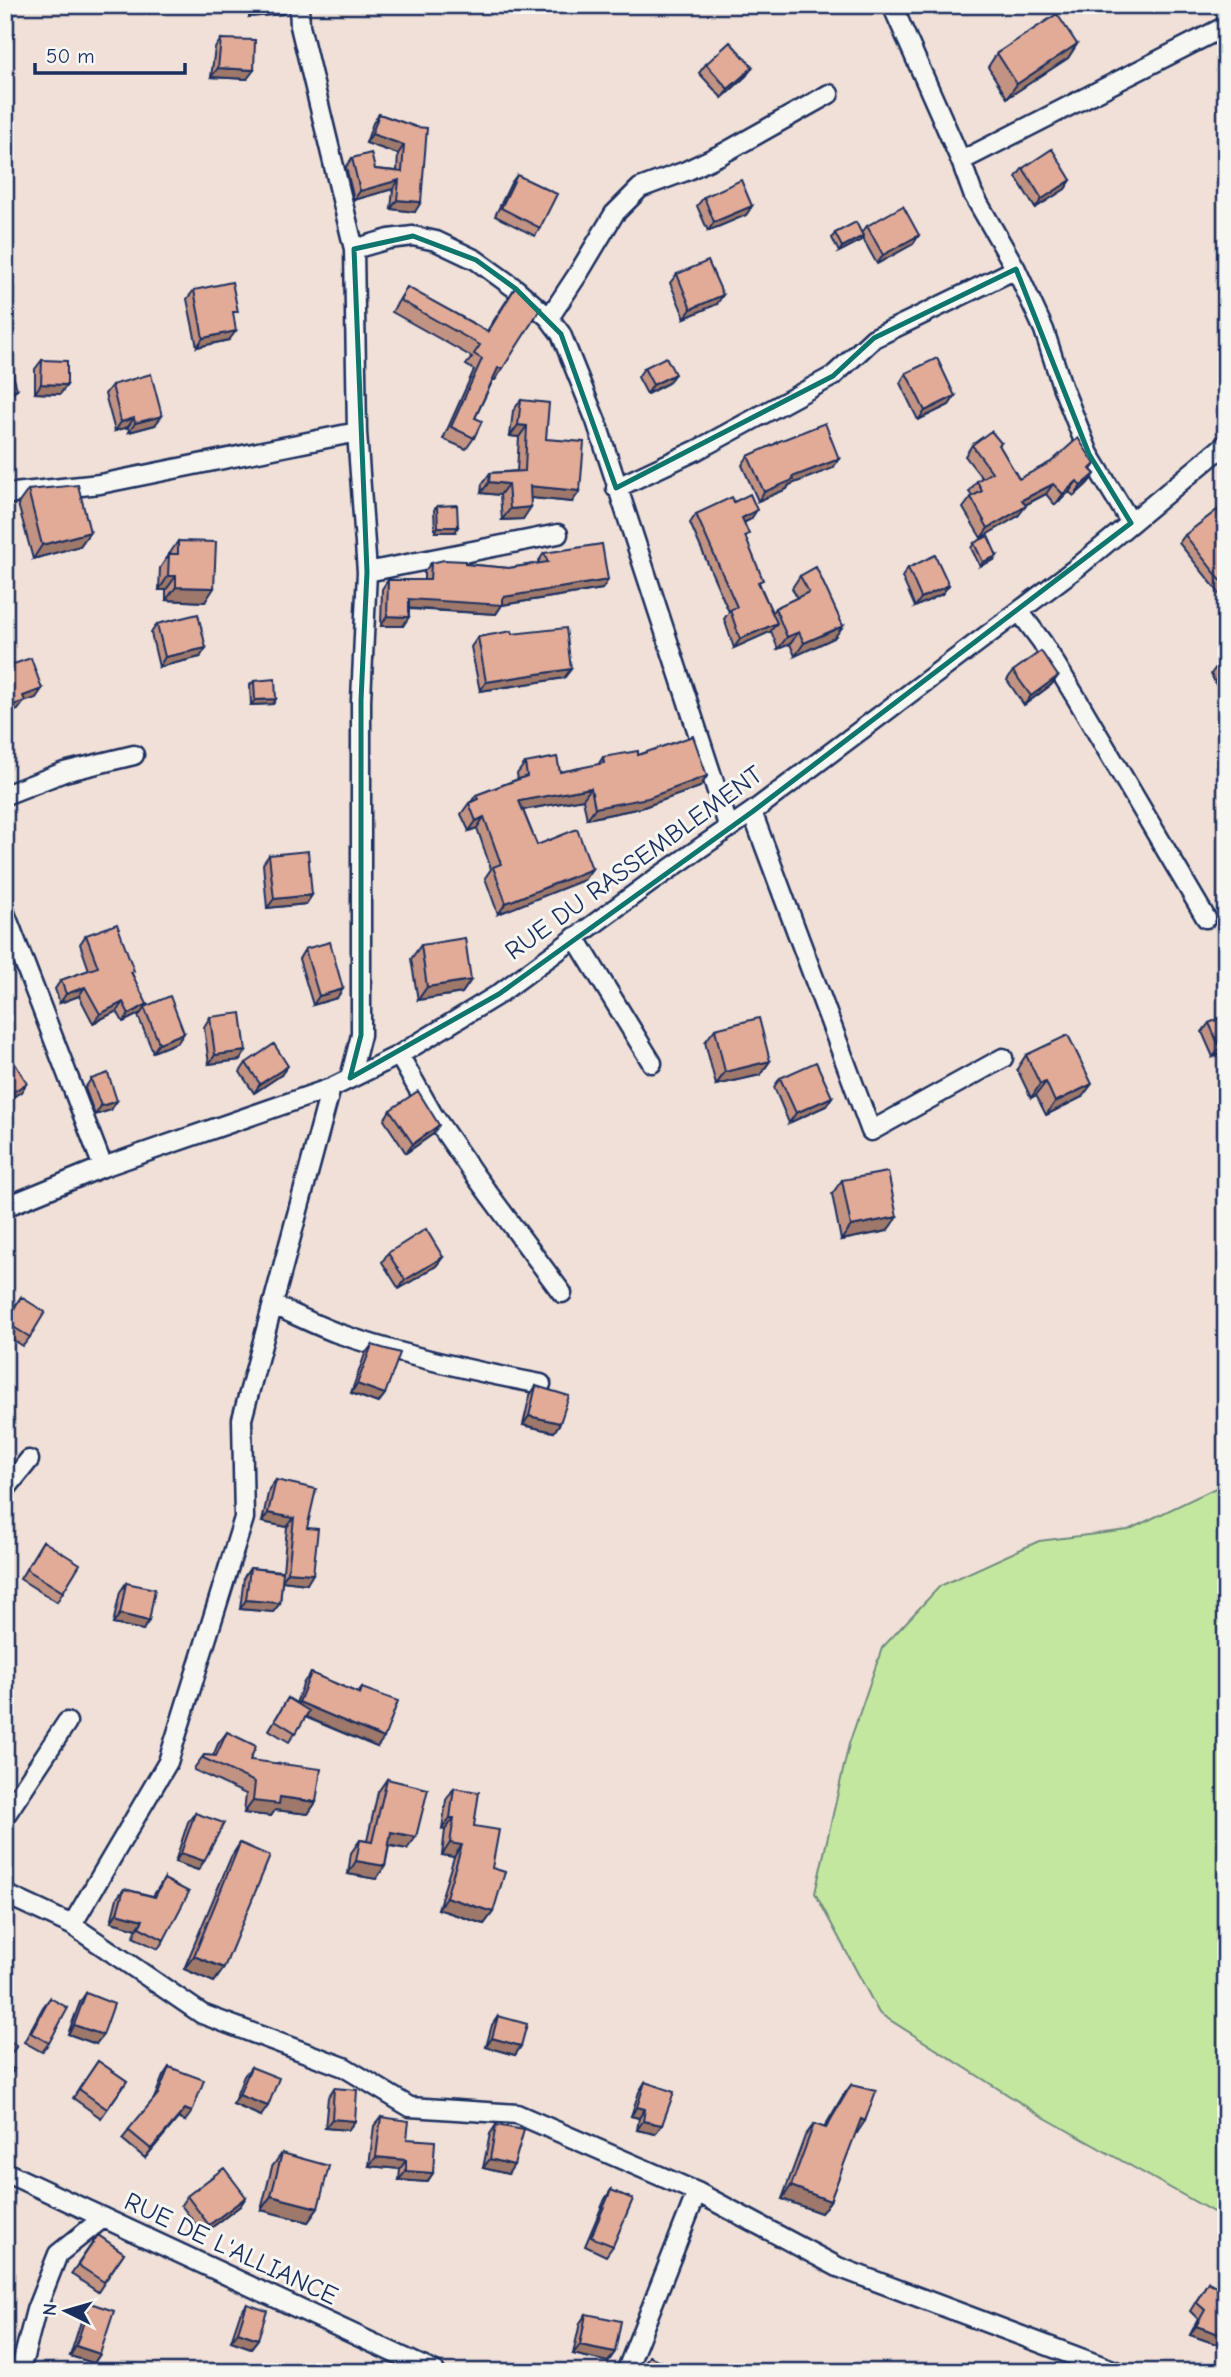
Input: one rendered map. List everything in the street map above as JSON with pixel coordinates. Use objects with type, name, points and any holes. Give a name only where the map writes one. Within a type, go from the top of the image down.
[{"type":"street","points":[[299,5],[300,26],[354,249],[357,432],[367,572],[360,700],[361,1035],[350,1078]]},
{"type":"street","points":[[892,5],[973,194],[1016,269],[1044,330],[1062,386],[1089,454],[1132,523]]},
{"type":"street","points":[[961,161],[1226,26]]},
{"type":"street","points":[[549,318],[614,214],[640,188],[686,172],[829,94]]},
{"type":"street","points":[[354,249],[389,239],[413,236],[436,241],[476,260],[516,289],[549,318],[561,334],[581,379],[729,828]]},
{"type":"street","points":[[616,488],[697,450],[833,376],[874,338],[1016,269]]},
{"type":"street","points":[[5,496],[100,484],[357,432]]},
{"type":"street","name":"RUE DU RASSEMBLEMENT","points":[[5,1207],[103,1167],[331,1088],[399,1055],[499,993],[752,812],[1079,566],[1226,444]]},
{"type":"street","points":[[367,572],[558,534]]},
{"type":"street","points":[[1019,611],[1042,642],[1206,918]]},
{"type":"street","points":[[5,795],[64,772],[134,755]]},
{"type":"street","points":[[752,812],[871,1131],[1003,1058]]},
{"type":"street","points":[[5,913],[103,1167]]},
{"type":"street","points":[[575,937],[652,1063]]},
{"type":"street","points":[[399,1055],[433,1115],[562,1293]]},
{"type":"street","points":[[72,1925],[168,1762],[244,1518],[242,1419],[331,1088]]},
{"type":"street","points":[[273,1306],[335,1332],[397,1351],[479,1372],[541,1384]]},
{"type":"street","points":[[5,1490],[29,1460]]},
{"type":"street","points":[[5,1816],[67,1723]]},
{"type":"street","points":[[5,1894],[72,1925],[202,2014],[344,2067],[410,2107],[517,2114],[696,2192],[838,2267],[1085,2366],[1118,2372]]},
{"type":"street","name":"RUE DE L'ALLIANCE","points":[[5,2172],[435,2372]]},
{"type":"street","points":[[626,2372],[696,2192]]},
{"type":"street","points":[[20,2372],[36,2310],[58,2253],[103,2218]]},
{"type":"highlighted area","points":[[413,236],[476,260],[516,289],[561,334],[616,488],[833,376],[874,338],[1016,269],[1089,454],[1131,523],[752,812],[499,994],[350,1078],[361,1035],[361,700],[367,572],[354,249]]},
{"type":"green space","points":[[1226,1483],[1226,2219],[1038,2114],[879,2013],[815,1893],[849,1744],[882,1648],[940,1586],[1039,1541],[1128,1530]]},
{"type":"building","points":[[255,5],[288,5],[255,7]]},
{"type":"building","points":[[1057,14],[1077,44],[1017,84],[997,53]]},
{"type":"building","points":[[221,39],[255,40],[254,70],[218,68]]},
{"type":"building","points":[[730,42],[753,67],[728,89],[706,64]]},
{"type":"building","points":[[379,114],[416,127],[427,128],[421,202],[397,200],[399,180],[360,191],[352,158],[371,153],[375,169],[402,172],[404,145],[372,134]]},
{"type":"building","points":[[1052,149],[1071,180],[1042,199],[1023,168]]},
{"type":"building","points":[[517,175],[557,194],[540,228],[501,208]]},
{"type":"building","points":[[741,180],[752,206],[714,222],[704,197]]},
{"type":"building","points":[[903,206],[919,235],[883,255],[867,226]]},
{"type":"building","points":[[856,222],[863,236],[842,247],[835,233]]},
{"type":"building","points":[[708,261],[723,295],[691,309],[677,274]]},
{"type":"building","points":[[232,282],[238,312],[233,312],[236,331],[203,338],[194,290]]},
{"type":"building","points":[[516,286],[541,308],[503,368],[498,368],[475,418],[482,421],[474,438],[451,427],[482,359],[474,354],[480,345],[400,300],[407,287],[488,332]]},
{"type":"building","points":[[666,357],[675,374],[653,385],[644,368]]},
{"type":"building","points":[[937,358],[955,396],[925,411],[906,373]]},
{"type":"building","points":[[9,360],[17,389],[5,392],[5,361]]},
{"type":"building","points":[[42,360],[67,361],[67,385],[41,384]]},
{"type":"building","points":[[151,374],[162,416],[135,423],[134,418],[121,422],[112,385]]},
{"type":"building","points":[[521,400],[549,403],[546,439],[584,442],[580,491],[530,486],[531,507],[510,509],[508,484],[489,482],[490,473],[525,471],[527,426],[518,425]]},
{"type":"building","points":[[825,423],[839,459],[792,477],[793,480],[764,492],[748,456]]},
{"type":"building","points":[[991,431],[1001,443],[999,445],[1019,479],[1051,462],[1078,438],[1095,464],[1090,469],[1095,474],[1081,486],[1077,481],[1063,494],[1053,484],[1022,500],[1026,506],[988,528],[971,497],[982,491],[977,481],[992,472],[972,445]]},
{"type":"building","points":[[78,485],[90,532],[42,545],[28,490]]},
{"type":"building","points":[[750,494],[757,510],[742,518],[749,534],[745,536],[763,580],[758,582],[777,623],[740,639],[730,610],[737,607],[696,514],[732,497],[734,502]]},
{"type":"building","points":[[457,505],[458,527],[438,527],[437,506]]},
{"type":"building","points":[[1217,510],[1226,521],[1226,587],[1185,535]]},
{"type":"building","points":[[988,536],[997,556],[983,562],[974,543]]},
{"type":"building","points":[[178,541],[216,542],[214,588],[176,587],[176,576],[168,576],[169,554],[178,554]]},
{"type":"building","points":[[602,544],[608,580],[503,597],[503,605],[409,599],[409,617],[387,616],[388,580],[430,580],[431,563],[444,560],[465,561],[465,564],[509,568],[548,562],[544,553]]},
{"type":"building","points":[[935,555],[949,585],[921,598],[908,568]]},
{"type":"building","points":[[816,567],[843,626],[804,643],[799,632],[787,637],[775,608],[809,592],[800,576]]},
{"type":"building","points":[[198,614],[206,648],[165,657],[157,624]]},
{"type":"building","points":[[566,628],[571,669],[486,682],[478,637],[512,631],[512,634]]},
{"type":"building","points":[[1041,651],[1058,676],[1031,696],[1013,671]]},
{"type":"building","points":[[31,658],[42,689],[23,696],[25,701],[5,708],[5,667]]},
{"type":"building","points":[[1226,659],[1226,677],[1219,663]]},
{"type":"building","points":[[275,679],[276,699],[255,700],[254,681]]},
{"type":"building","points":[[693,736],[707,776],[648,798],[595,808],[591,788],[519,801],[537,845],[577,829],[592,869],[506,903],[493,867],[501,864],[484,817],[476,821],[469,803],[478,799],[476,795],[527,776],[525,763],[557,757],[560,772],[604,763],[603,757],[638,751],[638,755]]},
{"type":"building","points":[[308,851],[312,895],[274,899],[269,855]]},
{"type":"building","points":[[117,924],[134,971],[131,972],[147,1004],[129,1014],[123,1002],[100,1014],[85,987],[66,994],[61,980],[98,967],[86,935]]},
{"type":"building","points":[[465,938],[471,980],[427,987],[421,945]]},
{"type":"building","points":[[330,942],[343,989],[319,996],[305,949]]},
{"type":"building","points":[[170,996],[184,1033],[159,1043],[144,1007]]},
{"type":"building","points":[[241,1013],[246,1051],[215,1055],[210,1017]]},
{"type":"building","points":[[1226,1015],[1226,1045],[1220,1048],[1209,1023]]},
{"type":"building","points":[[759,1018],[770,1061],[725,1072],[715,1029]]},
{"type":"building","points":[[1068,1035],[1092,1084],[1055,1102],[1046,1082],[1040,1084],[1026,1055]]},
{"type":"building","points":[[274,1044],[288,1066],[260,1084],[246,1063]]},
{"type":"building","points":[[9,1054],[27,1083],[5,1097],[5,1056]]},
{"type":"building","points":[[816,1062],[832,1097],[796,1113],[780,1078]]},
{"type":"building","points":[[108,1073],[117,1101],[101,1106],[91,1079]]},
{"type":"building","points":[[418,1091],[439,1125],[413,1144],[390,1110]]},
{"type":"building","points":[[888,1172],[897,1217],[851,1226],[842,1180]]},
{"type":"building","points":[[426,1229],[443,1257],[405,1280],[388,1253]]},
{"type":"building","points":[[21,1297],[45,1312],[30,1337],[5,1322],[5,1315],[11,1305],[15,1307]]},
{"type":"building","points":[[372,1345],[400,1353],[385,1394],[357,1384]]},
{"type":"building","points":[[536,1386],[569,1396],[560,1423],[529,1416]]},
{"type":"building","points":[[276,1480],[316,1489],[307,1528],[318,1529],[313,1574],[288,1572],[294,1518],[268,1513]]},
{"type":"building","points":[[43,1541],[80,1564],[63,1592],[26,1569]]},
{"type":"building","points":[[250,1568],[283,1572],[280,1603],[246,1600]]},
{"type":"building","points":[[126,1583],[155,1589],[149,1621],[120,1614]]},
{"type":"building","points":[[311,1673],[360,1694],[362,1688],[398,1701],[384,1738],[299,1702]]},
{"type":"building","points":[[288,1698],[309,1711],[296,1733],[275,1720]]},
{"type":"building","points":[[227,1732],[256,1746],[250,1760],[321,1769],[316,1802],[280,1797],[279,1804],[253,1801],[255,1782],[203,1758],[204,1755],[216,1756]]},
{"type":"building","points":[[387,1779],[428,1789],[416,1837],[391,1832],[385,1866],[356,1861],[360,1840],[372,1842]]},
{"type":"building","points":[[454,1788],[479,1792],[474,1826],[499,1830],[492,1868],[505,1872],[493,1912],[446,1897],[462,1845],[450,1843],[454,1818],[450,1818]]},
{"type":"building","points":[[195,1813],[224,1823],[204,1861],[181,1853]]},
{"type":"building","points":[[240,1843],[270,1856],[224,1968],[194,1956]]},
{"type":"building","points":[[164,1879],[189,1892],[164,1940],[139,1927],[143,1920],[117,1913],[124,1889],[155,1897]]},
{"type":"building","points":[[86,1993],[114,2004],[103,2035],[74,2025]]},
{"type":"building","points":[[50,1998],[68,2008],[49,2043],[31,2033]]},
{"type":"building","points":[[498,2016],[527,2024],[521,2046],[492,2038]]},
{"type":"building","points":[[5,2038],[17,2046],[5,2061]]},
{"type":"building","points":[[98,2061],[127,2081],[107,2109],[79,2089]]},
{"type":"building","points":[[5,2064],[14,2069],[5,2084]]},
{"type":"building","points":[[169,2067],[204,2080],[192,2112],[185,2109],[151,2149],[128,2130],[158,2094]]},
{"type":"building","points":[[251,2067],[279,2078],[268,2106],[239,2095]]},
{"type":"building","points":[[645,2082],[674,2092],[662,2125],[643,2121],[645,2109],[637,2107]]},
{"type":"building","points":[[851,2085],[876,2091],[865,2121],[861,2119],[830,2201],[791,2186],[814,2124],[826,2128]]},
{"type":"building","points":[[334,2088],[357,2090],[355,2121],[332,2119]]},
{"type":"building","points":[[381,2117],[409,2121],[407,2139],[435,2141],[433,2173],[406,2171],[406,2160],[376,2157]]},
{"type":"building","points":[[496,2125],[524,2130],[514,2165],[490,2159]]},
{"type":"building","points":[[282,2153],[329,2166],[318,2208],[271,2196]]},
{"type":"building","points":[[224,2168],[246,2197],[209,2225],[187,2196]]},
{"type":"building","points":[[611,2190],[633,2199],[613,2246],[591,2237]]},
{"type":"building","points":[[98,2235],[124,2253],[104,2282],[78,2265]]},
{"type":"building","points":[[1208,2282],[1226,2291],[1226,2327],[1222,2335],[1196,2326],[1205,2310],[1196,2302]]},
{"type":"building","points":[[90,2303],[114,2311],[100,2354],[76,2346]]},
{"type":"building","points":[[247,2304],[267,2311],[258,2339],[238,2332]]},
{"type":"building","points":[[586,2314],[621,2321],[615,2352],[580,2345]]},
{"type":"building","points":[[649,2356],[683,2372],[634,2372],[635,2369],[643,2367]]}]
